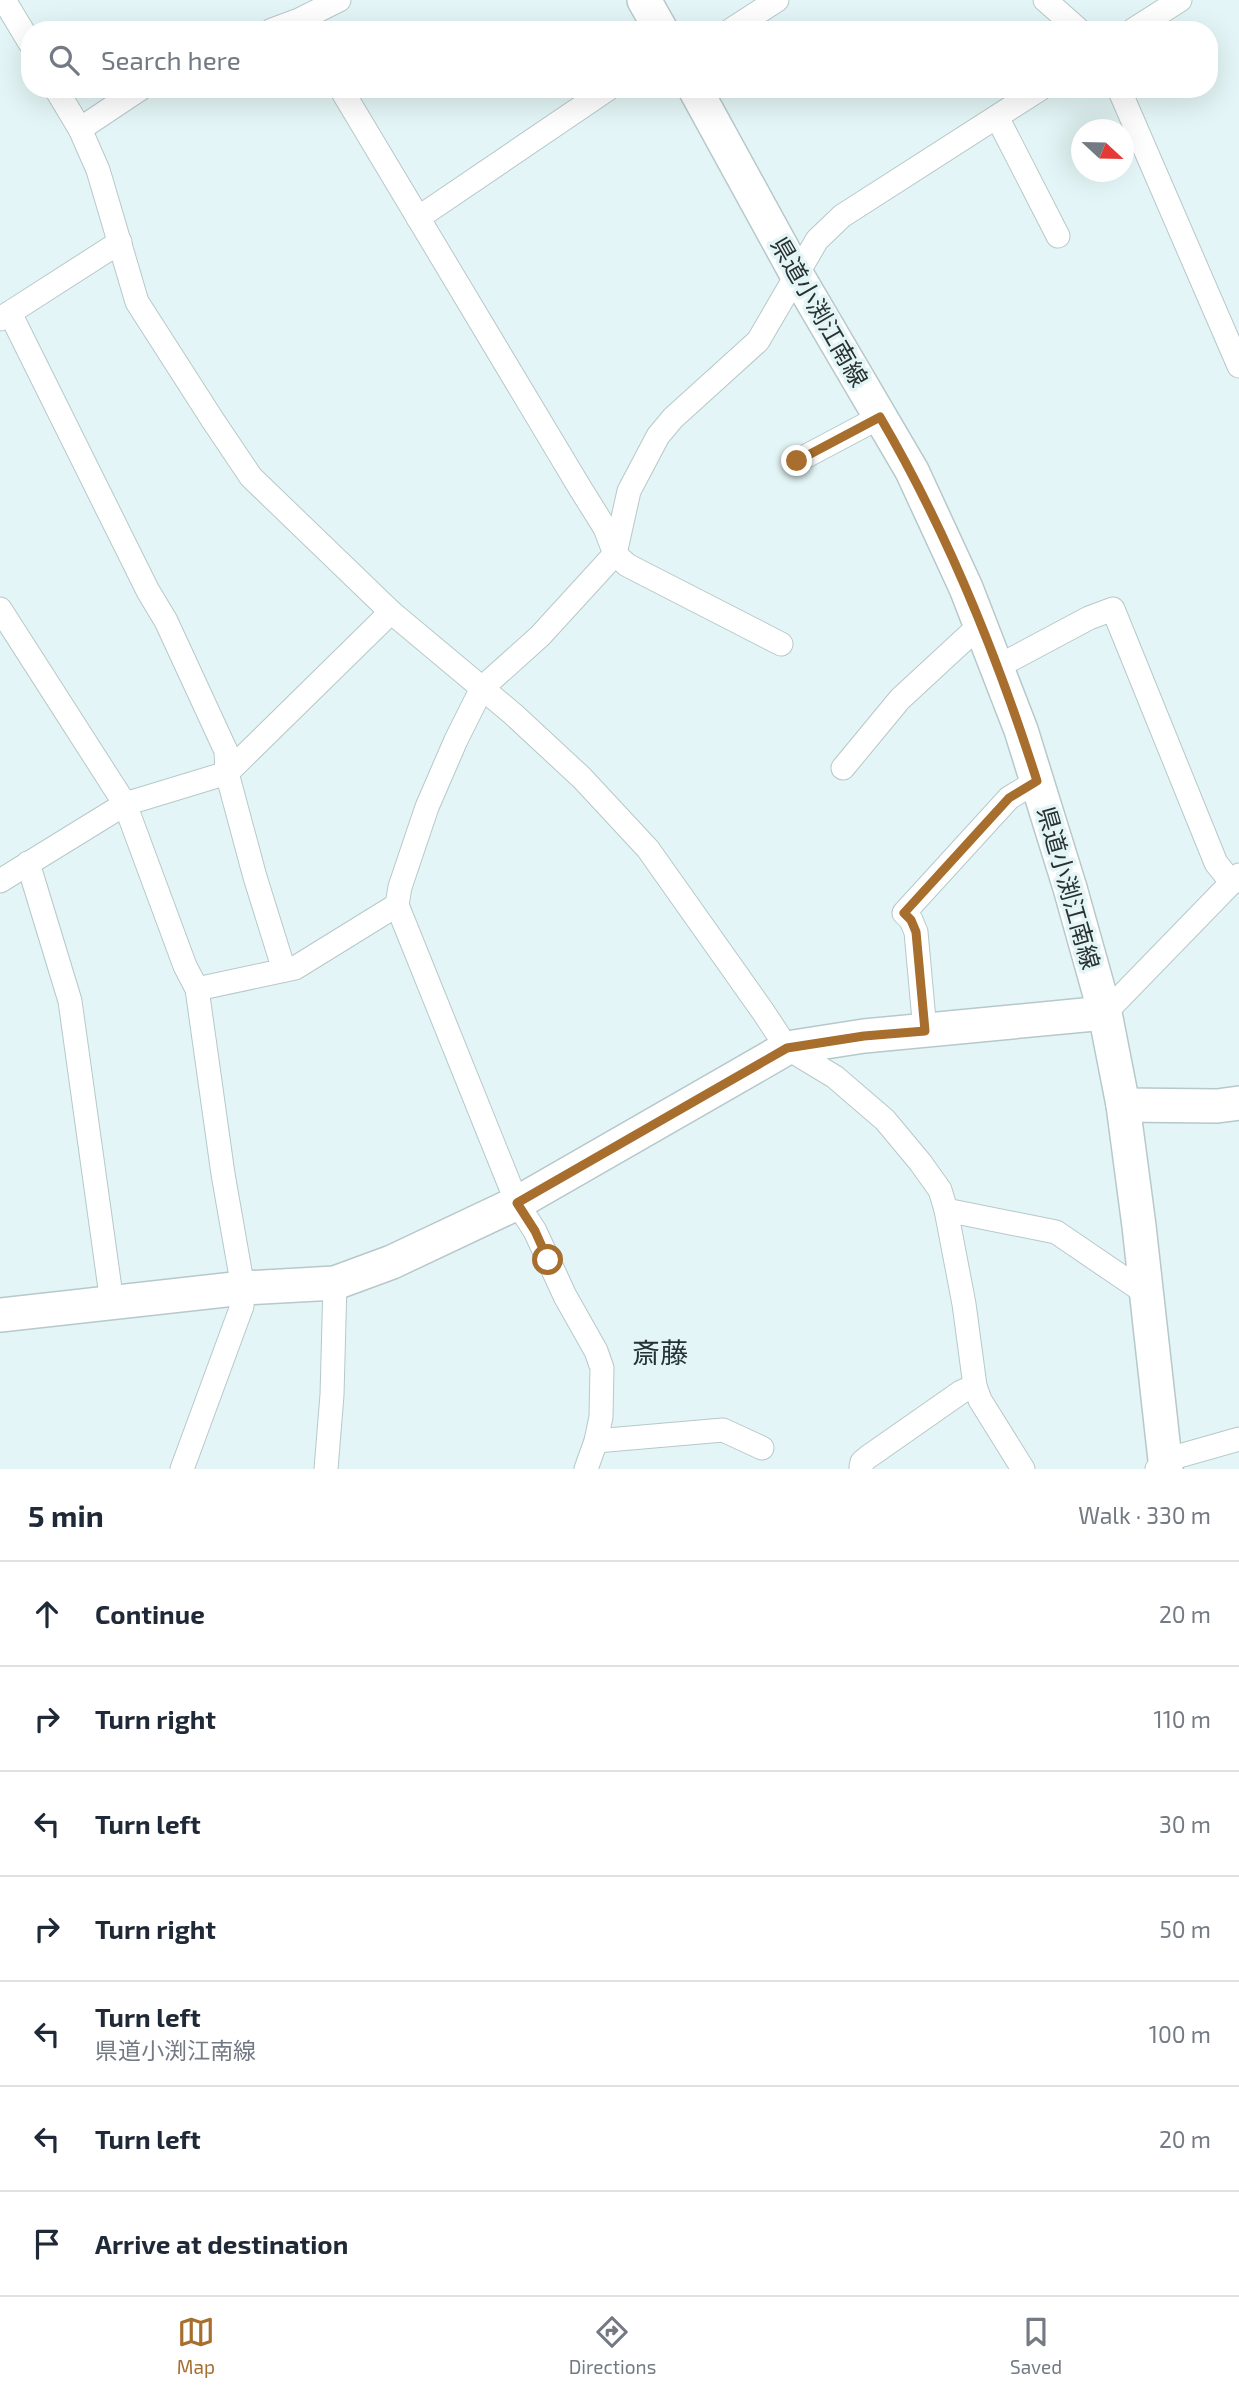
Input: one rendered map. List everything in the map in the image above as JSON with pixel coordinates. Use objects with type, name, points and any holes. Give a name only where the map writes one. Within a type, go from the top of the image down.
[{"type":"main road","points":[[644,0],[656,21]]},
{"type":"main road","name":"県道小渕江南線","points":[[700,98],[797,275],[912,471],[966,588],[1021,730],[1105,1013],[1123,1105],[1147,1294],[1163,1466]]},
{"type":"main road","points":[[0,1315],[243,1288],[335,1283],[392,1262],[517,1203],[787,1048],[864,1036],[1105,1013]]},
{"type":"main road","points":[[1123,1105],[1217,1106],[1239,1103]]},
{"type":"street","points":[[4,0],[8,25]]},
{"type":"street","points":[[298,17],[339,0]]},
{"type":"street","points":[[746,21],[777,0]]},
{"type":"street","points":[[1045,0],[1069,21]]},
{"type":"street","points":[[1147,21],[1180,0]]},
{"type":"street","points":[[61,98],[80,129],[98,170],[137,302],[251,477],[391,612],[482,688],[582,778],[648,849],[787,1048],[835,1077],[885,1120],[920,1162],[940,1191],[946,1210],[964,1304],[975,1386],[980,1400],[1023,1469]]},
{"type":"street","points":[[80,129],[126,98]]},
{"type":"street","points":[[346,98],[605,528],[615,554],[627,565],[781,644]]},
{"type":"street","points":[[418,218],[595,98]]},
{"type":"street","points":[[586,1469],[596,1441],[600,1417],[602,1368],[535,1231],[517,1203],[397,905],[400,887],[427,807],[482,688],[540,636],[615,554],[629,491],[658,436],[673,418],[758,341],[817,240],[842,216],[1026,98]]},
{"type":"street","points":[[1123,98],[1239,366]]},
{"type":"street","points":[[998,117],[1058,236]]},
{"type":"street","points":[[120,242],[5,316],[166,621],[226,751],[228,774],[255,877],[284,970]]},
{"type":"street","points":[[797,461],[880,417]]},
{"type":"street","points":[[0,609],[125,804],[185,966],[197,989],[223,1174],[243,1288],[242,1306],[182,1469]]},
{"type":"street","points":[[996,667],[1089,618],[1113,610],[1216,863],[1235,879],[1105,1013]]},
{"type":"street","points":[[0,881],[125,804],[228,774],[391,612]]},
{"type":"street","points":[[844,768],[900,699],[980,625]]},
{"type":"street","points":[[925,1031],[916,932],[911,920],[904,913],[1009,798],[1037,781]]},
{"type":"street","points":[[28,863],[70,1001],[112,1303]]},
{"type":"street","points":[[197,989],[295,968],[397,905]]},
{"type":"street","points":[[946,1210],[1056,1232],[1147,1294]]},
{"type":"street","points":[[326,1469],[332,1395],[335,1283]]},
{"type":"street","points":[[861,1468],[862,1462],[868,1457],[961,1392],[975,1386]]},
{"type":"street","points":[[596,1441],[723,1430],[762,1448]]},
{"type":"street","points":[[1163,1466],[1239,1439]]},
{"type":"district","name":"斎藤","points":[[660,1353]]},
{"type":"route","points":[[548,1260],[535,1231],[517,1203],[787,1048],[864,1036],[925,1031],[916,932],[911,920],[904,913],[1009,798],[1037,781],[1021,730],[966,588],[912,471],[880,417],[797,461]]}]
